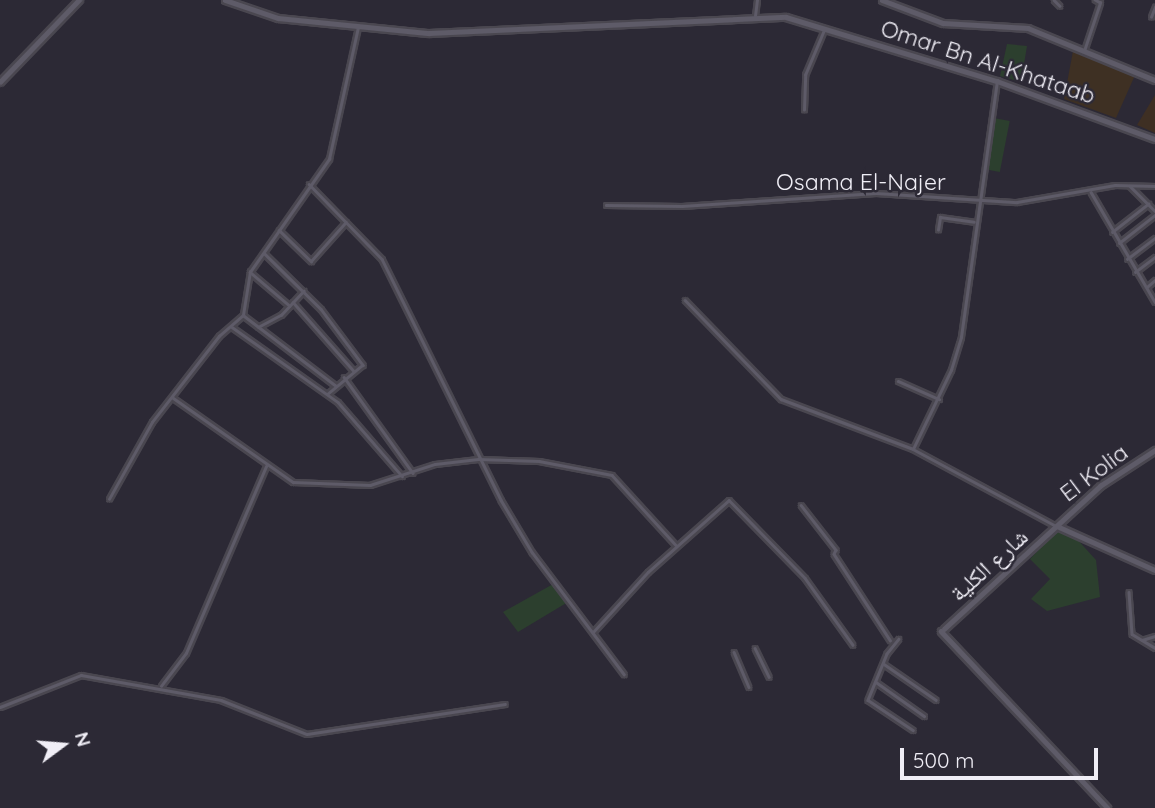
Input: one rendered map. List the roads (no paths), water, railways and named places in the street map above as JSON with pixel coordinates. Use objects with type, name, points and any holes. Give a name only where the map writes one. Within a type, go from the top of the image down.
[{"type":"main road","points":[[0,82],[79,0]]},
{"type":"main road","name":"Omar Bn Al-Khataab","points":[[225,0],[278,18],[358,27],[459,33],[755,16],[786,17],[997,80],[1155,139]]},
{"type":"main road","points":[[882,0],[943,23],[1028,28],[1155,79]]},
{"type":"main road","name":"El Kolia","points":[[1056,526],[1100,486],[1155,450]]},
{"type":"main road","points":[[1056,526],[1155,570]]},
{"type":"main road","name":"شارع الكلية","points":[[1056,526],[943,630],[1108,808]]},
{"type":"street","points":[[755,16],[757,0]]},
{"type":"street","points":[[1054,0],[1060,6]]},
{"type":"street","points":[[1084,51],[1100,4],[1095,0]]},
{"type":"street","points":[[1151,17],[1155,7]]},
{"type":"street","points":[[109,499],[152,422],[219,336],[243,315],[250,272],[262,251],[329,159],[358,27]]},
{"type":"street","points":[[804,110],[805,75],[825,27]]},
{"type":"street","points":[[913,449],[939,399],[961,337],[974,222],[997,80]]},
{"type":"street","points":[[309,184],[382,260],[424,337],[478,459],[532,552],[624,674]]},
{"type":"street","name":"Osama El-Najer","points":[[606,205],[682,206],[876,193],[1017,202],[1091,192],[1115,185],[1130,186]]},
{"type":"street","points":[[1130,186],[1155,186]]},
{"type":"street","points":[[1118,243],[1155,213],[1130,186]]},
{"type":"street","points":[[1091,192],[1111,232],[1155,302]]},
{"type":"street","points":[[1111,232],[1148,204]]},
{"type":"street","points":[[938,230],[940,217],[974,222]]},
{"type":"street","points":[[279,230],[311,261],[346,222]]},
{"type":"street","points":[[1127,259],[1155,238]]},
{"type":"street","points":[[262,251],[303,291],[363,365],[344,377],[328,394]]},
{"type":"street","points":[[1135,272],[1155,257]]},
{"type":"street","points":[[250,272],[291,304],[354,370]]},
{"type":"street","points":[[1146,288],[1155,280]]},
{"type":"street","points":[[258,327],[291,304],[303,291]]},
{"type":"street","points":[[1151,296],[1155,293]]},
{"type":"street","points":[[685,300],[781,399],[913,449],[1056,526]]},
{"type":"street","points":[[243,315],[335,385]]},
{"type":"street","points":[[232,327],[328,394],[402,476]]},
{"type":"street","points":[[344,377],[413,473]]},
{"type":"street","points":[[898,381],[939,399]]},
{"type":"street","points":[[172,397],[266,466],[293,482],[370,485],[435,464],[478,459],[539,461],[612,475],[676,545]]},
{"type":"street","points":[[160,687],[186,653],[266,466]]},
{"type":"street","points":[[593,632],[676,545],[729,500],[805,578],[853,645]]},
{"type":"street","points":[[801,505],[836,550],[834,554],[890,640]]},
{"type":"street","points":[[1129,592],[1132,634],[1155,648]]},
{"type":"street","points":[[1142,640],[1155,636]]},
{"type":"street","points":[[899,639],[883,663],[867,701],[913,730]]},
{"type":"street","points":[[755,648],[769,677]]},
{"type":"street","points":[[734,652],[749,687]]},
{"type":"street","points":[[883,663],[936,700]]},
{"type":"street","points":[[0,707],[81,675],[221,700],[307,734],[505,705]]},
{"type":"street","points":[[876,682],[924,716]]}]
